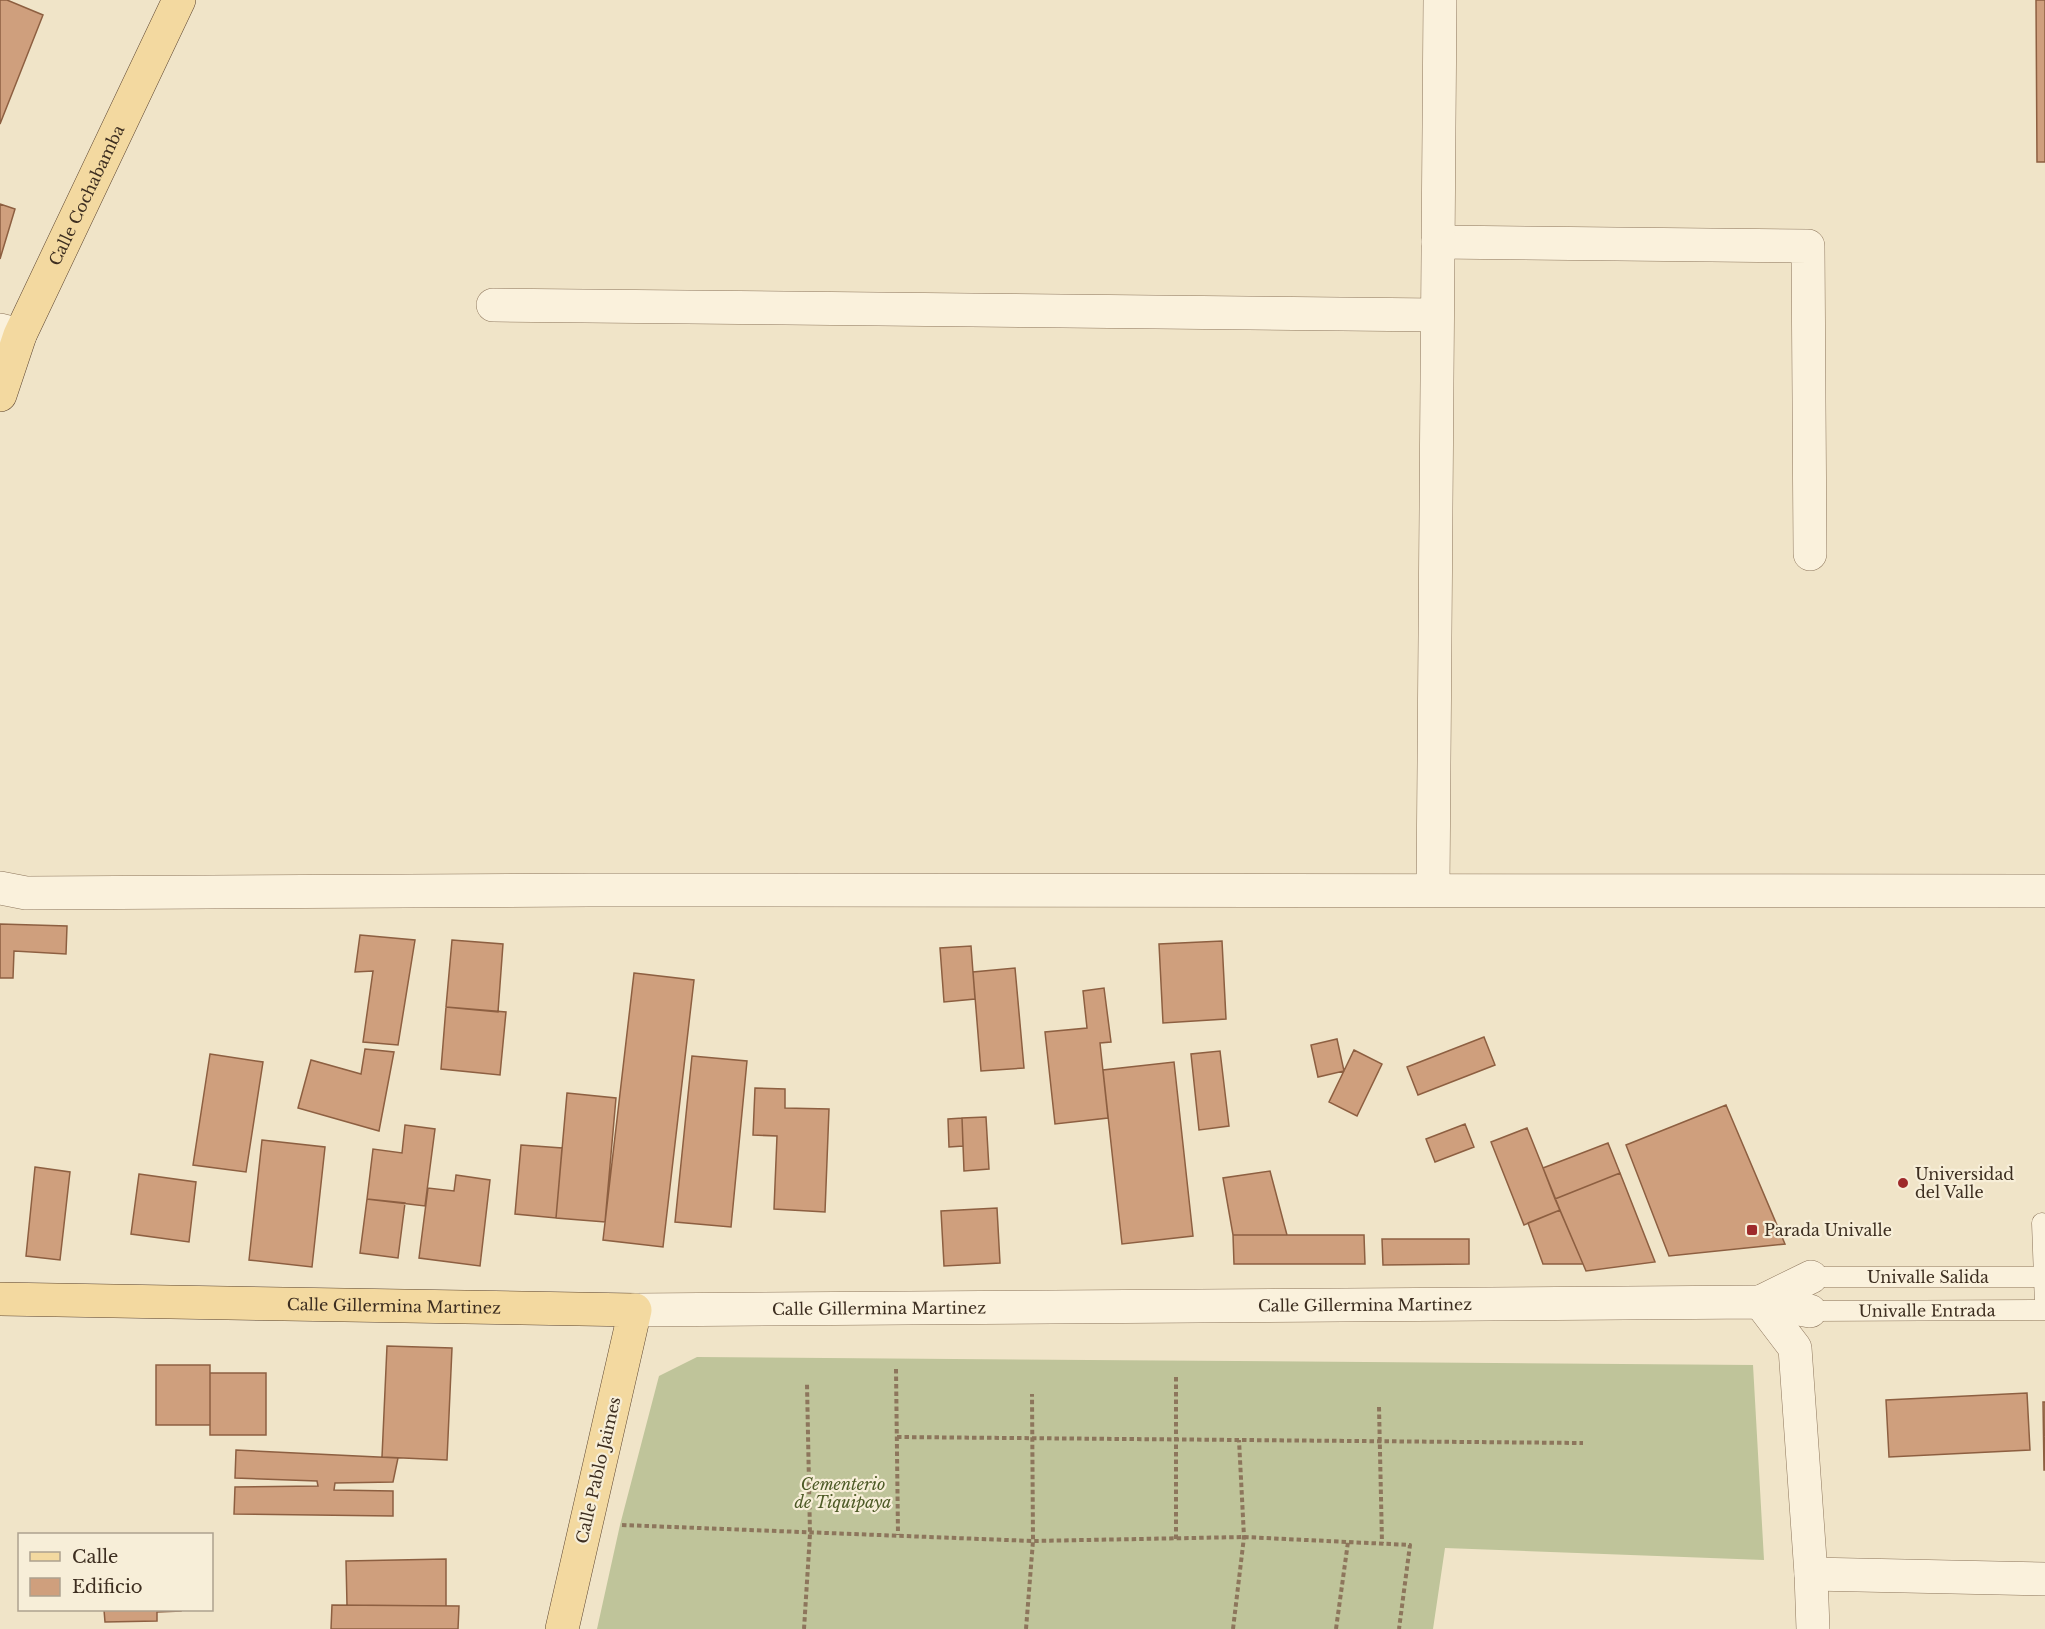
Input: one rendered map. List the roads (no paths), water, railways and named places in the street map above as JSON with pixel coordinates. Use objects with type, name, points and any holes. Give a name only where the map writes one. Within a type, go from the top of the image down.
[{"type":"main road","name":"Calle Cochabamba","points":[[0,395],[10,333],[179,0]]},
{"type":"main road","name":"Calle Gillermina Martinez","points":[[0,1299],[635,1310]]},
{"type":"main road","name":"Calle Pablo Jaimes","points":[[562,1629],[635,1310]]},
{"type":"street","points":[[1433,890],[1440,0]]},
{"type":"street","points":[[1438,242],[1808,246],[1810,554]]},
{"type":"street","points":[[493,305],[1437,315]]},
{"type":"street","points":[[0,888],[26,893],[577,890],[2045,891]]},
{"type":"street","name":"Calle Gillermina Martinez","points":[[1760,1302],[1811,1277]]},
{"type":"street","points":[[1760,1302],[1794,1348],[1813,1629]]},
{"type":"street","name":"Calle Gillermina Martinez","points":[[635,1310],[1760,1302],[1810,1311]]},
{"type":"street","points":[[1811,1574],[2045,1579]]},
{"type":"lane","points":[[2042,1223],[2045,1305]]},
{"type":"lane","name":"Univalle Salida","points":[[1811,1277],[2044,1277]]},
{"type":"lane","name":"Univalle Entrada","points":[[1810,1311],[2045,1310]]},
{"type":"place","name":"Universidad del Valle","points":[[1903,1183]]},
{"type":"place","name":"Parada Univalle","points":[[1752,1230]]},
{"type":"park label","name":"Cementerio de Tiquipaya","points":[[843,1493]]}]
